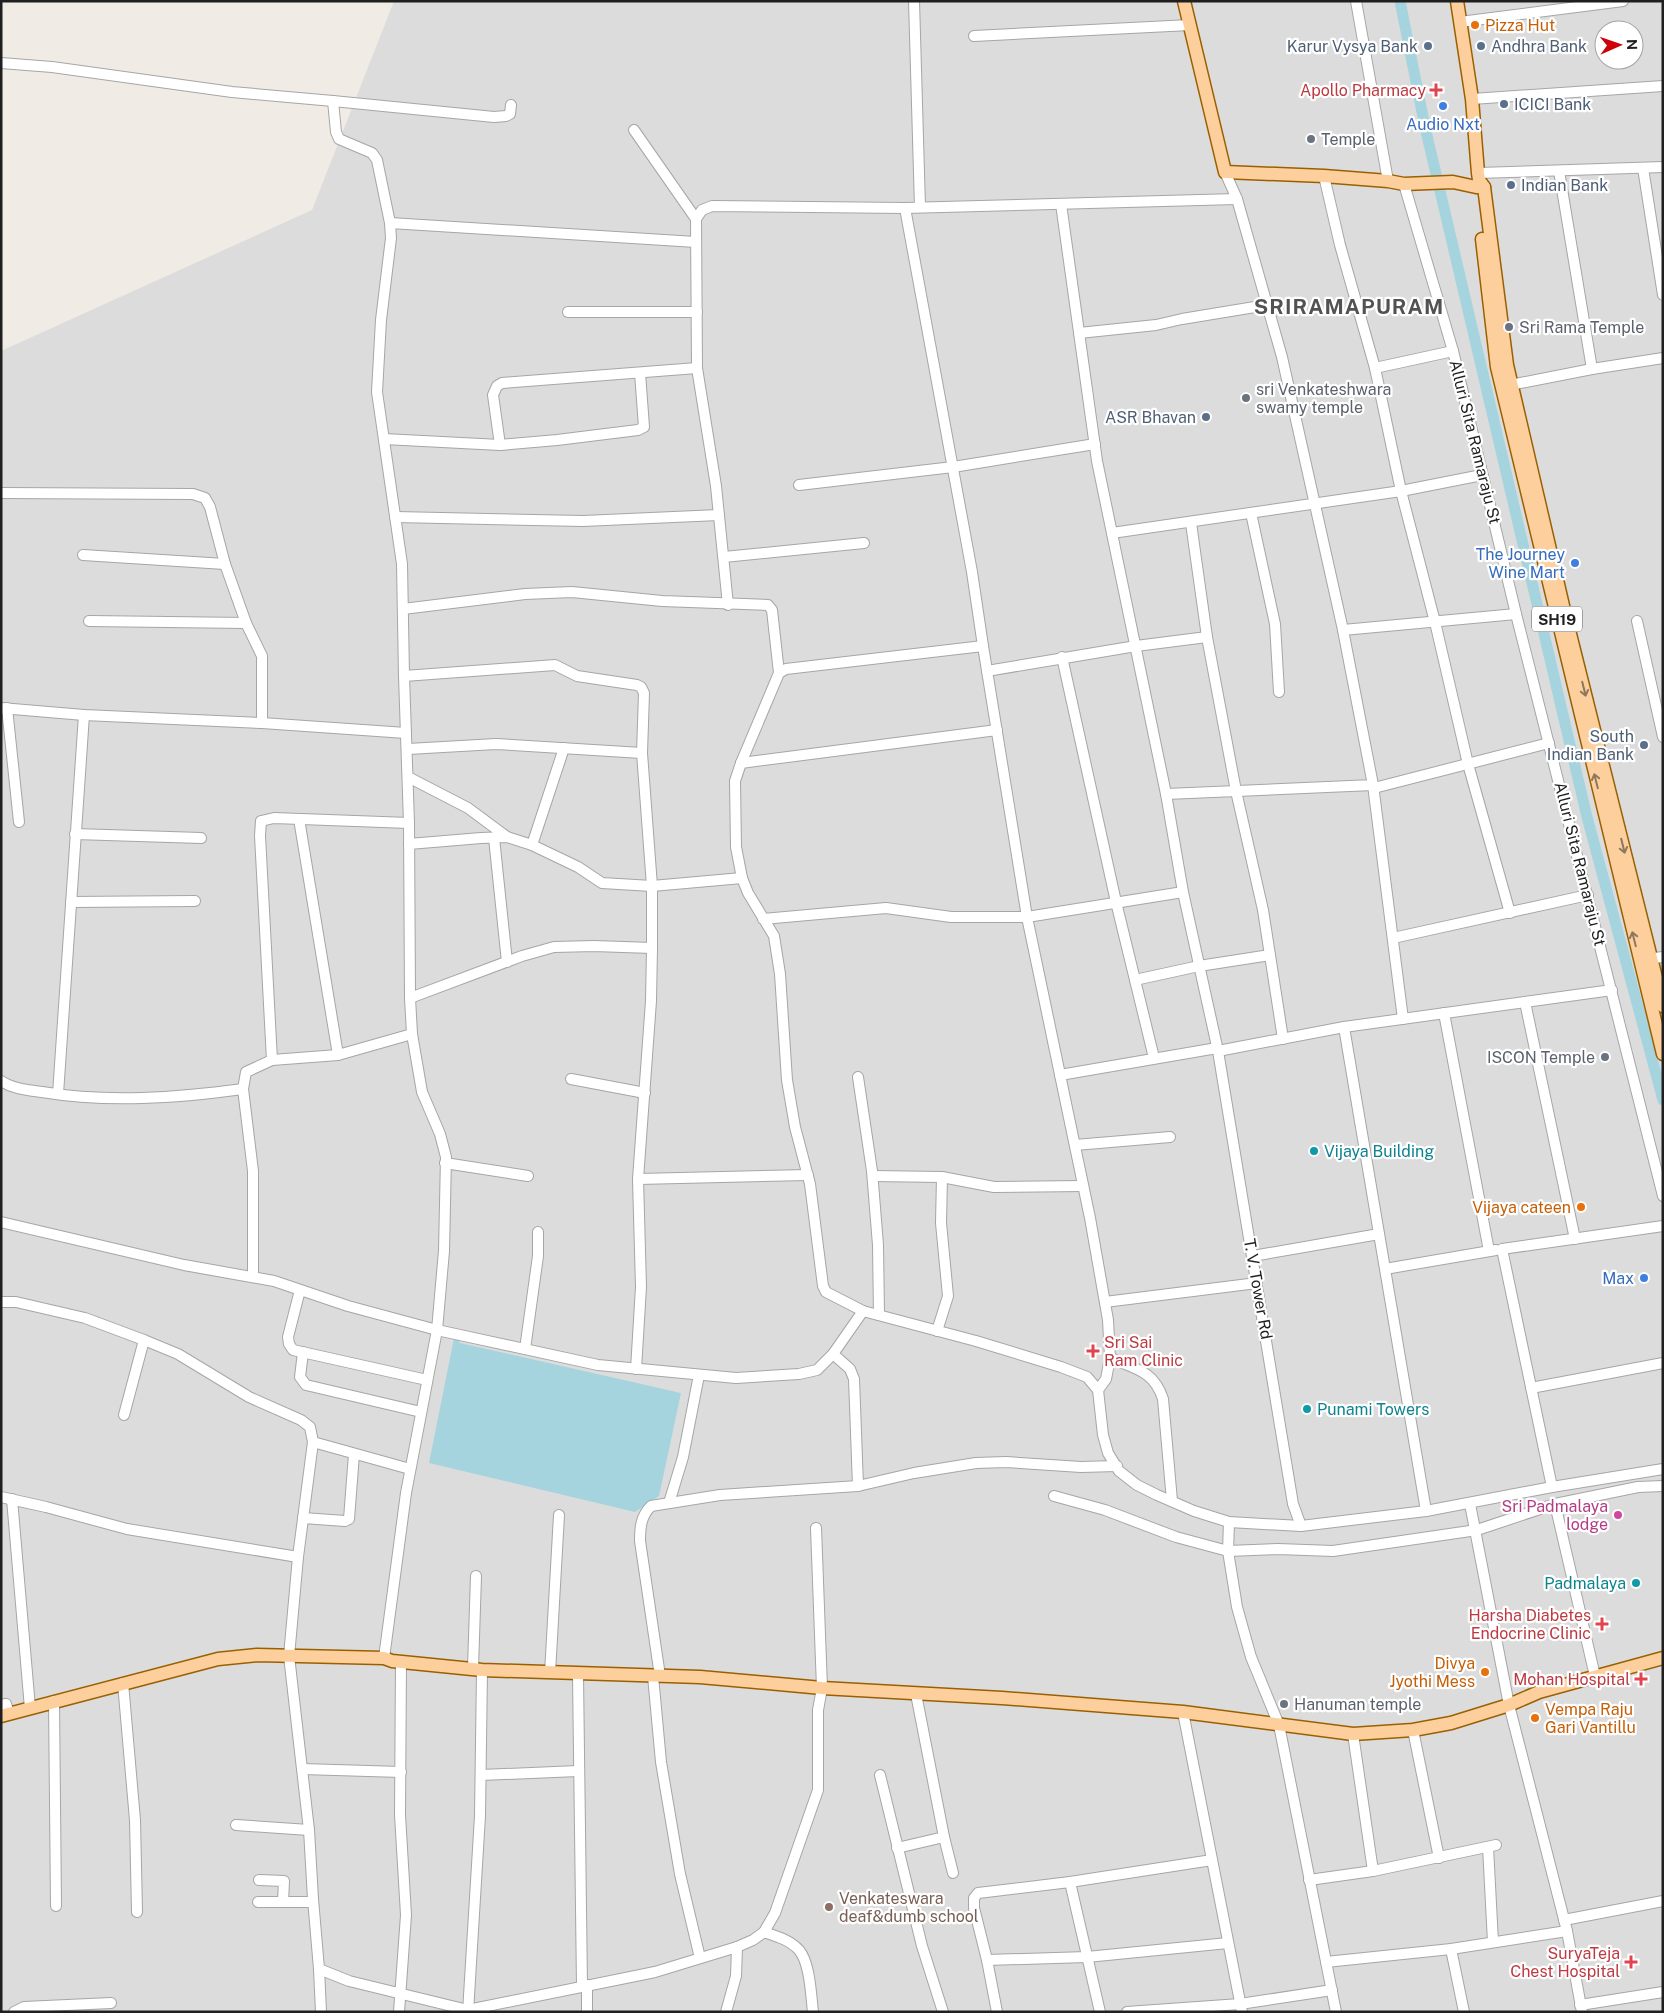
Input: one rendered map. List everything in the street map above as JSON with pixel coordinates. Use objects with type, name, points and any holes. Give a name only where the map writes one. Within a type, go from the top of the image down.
[{"type":"main road","points":[[1184,1],[1223,162],[1324,176],[1411,184],[1479,182]]},
{"type":"main road","name":"SH19","points":[[1457,1],[1472,99],[1479,182],[1507,365],[1507,386],[1573,665],[1662,1003]]},
{"type":"main road","name":"SH19","points":[[1651,959],[1652,1003],[1663,1054]]},
{"type":"main road","points":[[4,1711],[30,1708],[218,1659],[289,1656],[384,1658],[478,1669],[578,1675],[700,1677],[822,1688],[1002,1698],[1183,1712],[1353,1734],[1413,1730],[1451,1723],[1509,1705],[1539,1692],[1663,1658]]},
{"type":"street","points":[[914,1],[920,207]]},
{"type":"street","points":[[1356,1],[1388,181]]},
{"type":"street","points":[[1460,22],[1585,4],[1623,1]]},
{"type":"street","points":[[974,36],[1190,25]]},
{"type":"street","points":[[1,62],[52,67],[232,92],[494,116],[510,114],[511,105]]},
{"type":"street","points":[[1472,99],[1663,86]]},
{"type":"street","points":[[333,101],[336,132],[340,138],[346,143],[372,152],[376,160],[390,223],[391,238],[381,320],[377,392],[402,564],[404,676],[408,749],[412,1034],[422,1092],[440,1134],[446,1162],[444,1251],[437,1330],[410,1469],[384,1658]]},
{"type":"street","points":[[634,130],[696,218],[697,368],[719,515],[728,605]]},
{"type":"street","points":[[1223,162],[1237,199],[1282,357],[1343,630],[1374,787],[1403,1019]]},
{"type":"street","points":[[1479,182],[1559,171],[1663,167]]},
{"type":"street","points":[[1643,168],[1663,295]]},
{"type":"street","points":[[1559,171],[1592,369]]},
{"type":"street","points":[[1324,176],[1340,245],[1375,368],[1401,491],[1435,622],[1468,764],[1510,913]]},
{"type":"street","name":"Alluri Sita Ramaraju St","points":[[1411,184],[1516,614],[1663,1196]]},
{"type":"street","points":[[696,218],[702,210],[712,206],[905,208],[1237,199]]},
{"type":"street","name":"T. V. Tower Rd","points":[[1061,204],[1095,444],[1166,794],[1183,892],[1218,1050],[1293,1504],[1301,1526]]},
{"type":"street","points":[[905,208],[972,572],[982,646],[1027,917],[1075,1145],[1105,1302],[1110,1358],[1106,1378],[1098,1390]]},
{"type":"street","points":[[390,223],[696,242]]},
{"type":"street","points":[[1079,333],[1156,325],[1267,305]]},
{"type":"street","points":[[568,312],[697,312]]},
{"type":"street","points":[[1375,368],[1453,351]]},
{"type":"street","points":[[1507,386],[1592,369],[1663,358]]},
{"type":"street","points":[[500,445],[493,395],[497,386],[502,384],[697,368]]},
{"type":"street","points":[[384,439],[500,445],[638,430],[644,427],[640,373]]},
{"type":"street","points":[[799,485],[953,467],[1095,444]]},
{"type":"street","points":[[1112,533],[1401,491],[1482,475]]},
{"type":"street","points":[[1,493],[192,494],[205,498],[210,507],[225,564],[246,623],[262,656],[262,723]]},
{"type":"street","points":[[1252,513],[1275,624],[1279,692]]},
{"type":"street","points":[[396,517],[583,521],[719,515]]},
{"type":"street","points":[[1191,523],[1207,637],[1236,791],[1263,910],[1283,1039]]},
{"type":"street","points":[[724,557],[864,543]]},
{"type":"street","points":[[83,555],[225,564]]},
{"type":"street","points":[[403,609],[525,594],[572,592],[662,601],[728,605],[768,605],[772,610],[779,673],[735,781],[736,838],[742,878],[748,893],[774,936],[780,974],[787,1080],[795,1127],[808,1175],[823,1286],[826,1292],[863,1311],[1061,1367],[1086,1377],[1098,1390],[1103,1435],[1108,1453],[1117,1466],[1137,1485],[1194,1511],[1228,1522],[1301,1526],[1426,1511],[1552,1487],[1663,1469]]},
{"type":"street","points":[[1343,630],[1516,614]]},
{"type":"street","points":[[89,621],[246,623]]},
{"type":"street","points":[[1637,621],[1663,737]]},
{"type":"street","points":[[987,671],[1062,657],[1207,637]]},
{"type":"street","points":[[779,673],[786,669],[982,646]]},
{"type":"street","points":[[1062,657],[1116,902],[1154,1058]]},
{"type":"street","points":[[404,676],[554,665],[577,676],[637,685],[641,687],[644,693],[642,753],[652,886],[652,948],[651,1001],[638,1178],[640,1287],[636,1369]]},
{"type":"street","points":[[19,822],[4,708],[84,715],[262,723],[406,733]]},
{"type":"street","points":[[58,1094],[84,715]]},
{"type":"street","points":[[741,763],[996,730]]},
{"type":"street","points":[[1166,794],[1374,787],[1549,743]]},
{"type":"street","points":[[408,749],[496,744],[642,753]]},
{"type":"street","points":[[532,845],[564,748]]},
{"type":"street","points":[[408,777],[468,808],[507,837],[532,845],[578,867],[602,883],[652,886],[742,878]]},
{"type":"street","points":[[272,1060],[260,836],[261,822],[274,818],[409,823]]},
{"type":"street","points":[[299,819],[338,1055]]},
{"type":"street","points":[[75,834],[201,838]]},
{"type":"street","points":[[409,844],[507,837]]},
{"type":"street","points":[[494,838],[506,962]]},
{"type":"street","points":[[763,919],[886,908],[951,917],[1027,917],[1183,892]]},
{"type":"street","points":[[1393,938],[1588,895]]},
{"type":"street","points":[[71,902],[195,901]]},
{"type":"street","points":[[410,998],[506,962],[554,948],[652,948]]},
{"type":"street","points":[[1134,980],[1199,966],[1270,955]]},
{"type":"street","points":[[1060,1075],[1154,1058],[1218,1050],[1344,1027],[1612,990]]},
{"type":"street","points":[[1526,1002],[1575,1239]]},
{"type":"street","points":[[1444,1013],[1489,1251]]},
{"type":"street","points":[[1344,1027],[1426,1511]]},
{"type":"street","points":[[254,1277],[253,1171],[243,1089],[246,1072],[272,1060],[338,1055],[412,1034]]},
{"type":"street","points":[[858,1077],[873,1176],[878,1245],[879,1315]]},
{"type":"street","points":[[571,1079],[644,1093]]},
{"type":"street","points":[[1,1081],[17,1088],[58,1094],[118,1099],[210,1094],[243,1089]]},
{"type":"street","points":[[1075,1145],[1170,1137]]},
{"type":"street","points":[[446,1162],[528,1176]]},
{"type":"street","points":[[638,1178],[808,1175]]},
{"type":"street","points":[[873,1176],[942,1177],[994,1188],[1083,1186]]},
{"type":"street","points":[[937,1331],[948,1296],[941,1222],[942,1177]]},
{"type":"street","points":[[1,1222],[184,1265],[274,1281],[348,1306],[437,1330],[598,1365],[636,1369],[736,1378],[799,1374],[817,1370],[833,1354],[863,1311]]},
{"type":"street","points":[[1385,1269],[1489,1251],[1663,1226]]},
{"type":"street","points":[[525,1349],[538,1256],[538,1232]]},
{"type":"street","points":[[1252,1256],[1379,1234]]},
{"type":"street","points":[[1502,1249],[1552,1487]]},
{"type":"street","points":[[1105,1302],[1257,1283]]},
{"type":"street","points":[[300,1290],[288,1336],[288,1344],[293,1350],[427,1380]]},
{"type":"street","points":[[1,1302],[16,1302],[84,1318],[144,1340],[178,1354],[249,1397],[301,1420],[310,1427],[313,1442],[298,1557],[289,1656],[309,1830],[313,1902],[320,1969],[321,2012]]},
{"type":"street","points":[[124,1415],[144,1340]]},
{"type":"street","points":[[303,1352],[300,1377],[306,1385],[421,1412]]},
{"type":"street","points":[[833,1354],[850,1369],[854,1379],[858,1486]]},
{"type":"street","points":[[1110,1358],[1148,1374],[1158,1385],[1163,1399],[1172,1502]]},
{"type":"street","points":[[1531,1388],[1663,1363]]},
{"type":"street","points":[[669,1503],[683,1457],[699,1375]]},
{"type":"street","points":[[313,1442],[410,1469]]},
{"type":"street","points":[[303,1518],[344,1521],[349,1519],[354,1454]]},
{"type":"street","points":[[700,1958],[680,1874],[661,1762],[657,1676],[640,1541],[640,1527],[645,1512],[651,1506],[720,1495],[858,1486],[914,1473],[976,1463],[1006,1462],[1081,1468],[1117,1466]]},
{"type":"street","points":[[1054,1496],[1105,1510],[1176,1537],[1228,1551],[1278,1549],[1333,1551],[1477,1530],[1555,1504],[1638,1488],[1663,1486]]},
{"type":"street","points":[[30,1708],[6,1498],[127,1529],[298,1557]]},
{"type":"street","points":[[1470,1504],[1477,1530],[1509,1705],[1567,1931],[1581,2009],[1663,1992]]},
{"type":"street","points":[[1555,1504],[1595,1676]]},
{"type":"street","points":[[550,1673],[559,1515]]},
{"type":"street","points":[[1228,1522],[1228,1551],[1237,1607],[1251,1658],[1279,1725],[1336,2012]]},
{"type":"street","points":[[320,1969],[349,1981],[468,2011],[655,1972],[737,1947],[753,1940],[764,1932],[775,1914],[818,1790],[818,1710],[822,1688],[816,1528]]},
{"type":"street","points":[[468,2011],[480,1775],[476,1576]]},
{"type":"street","points":[[399,2012],[406,1915],[400,1815],[401,1661]]},
{"type":"street","points":[[578,1675],[578,1771],[587,2012]]},
{"type":"street","points":[[123,1683],[135,1820],[137,1912]]},
{"type":"street","points":[[916,1694],[944,1837],[953,1873]]},
{"type":"street","points":[[54,1701],[56,1906]]},
{"type":"street","points":[[1183,1712],[1241,2008]]},
{"type":"street","points":[[1413,1730],[1439,1858]]},
{"type":"street","points":[[1353,1734],[1373,1871]]},
{"type":"street","points":[[302,1769],[401,1772]]},
{"type":"street","points":[[480,1775],[578,1771]]},
{"type":"street","points":[[880,1775],[896,1848],[922,1946],[943,2012]]},
{"type":"street","points":[[236,1825],[309,1830]]},
{"type":"street","points":[[896,1848],[944,1837]]},
{"type":"street","points":[[1310,1880],[1373,1871],[1492,1846],[1494,1942]]},
{"type":"street","points":[[997,2012],[974,1908],[974,1898],[978,1893],[1070,1882],[1212,1860]]},
{"type":"street","points":[[259,1880],[284,1881],[283,1902]]},
{"type":"street","points":[[1070,1882],[1100,2012]]},
{"type":"street","points":[[1564,1920],[1663,1901]]},
{"type":"street","points":[[258,1902],[313,1902]]},
{"type":"street","points":[[1326,1962],[1451,1949],[1567,1931]]},
{"type":"street","points":[[764,1932],[785,1939],[800,1951],[808,1973],[813,2012]]},
{"type":"street","points":[[987,1960],[1087,1957],[1228,1943]]},
{"type":"street","points":[[726,2012],[736,1976],[737,1947]]},
{"type":"street","points":[[1451,1949],[1464,2012]]},
{"type":"street","points":[[1127,2012],[1241,2008],[1332,1990]]},
{"type":"street","points":[[14,2012],[24,2007],[111,2003]]},
{"type":"shaded area","points":[[394,1],[1663,1],[1663,2012],[1,2012],[1,351],[312,210]]},
{"type":"water","points":[[455,1333],[460,1343],[681,1393],[659,1496],[635,1512],[429,1463]]},
{"type":"waterway","points":[[1400,1],[1425,127],[1587,817],[1663,1100]]},
{"type":"place","name":"Pizza Hut","points":[[1475,25]]},
{"type":"place","name":"Karur Vysya Bank","points":[[1428,46]]},
{"type":"place","name":"Andhra Bank","points":[[1481,46]]},
{"type":"place","name":"Apollo Pharmacy","points":[[1436,90]]},
{"type":"place","name":"ICICI Bank","points":[[1504,104]]},
{"type":"place","name":"Audio Nxt","points":[[1443,106]]},
{"type":"place","name":"Temple","points":[[1311,139]]},
{"type":"place","name":"Indian Bank","points":[[1511,185]]},
{"type":"place","name":"Sri Rama Temple","points":[[1509,327]]},
{"type":"place","name":"sri Venkateshwara swamy temple","points":[[1246,398]]},
{"type":"place","name":"ASR Bhavan","points":[[1206,417]]},
{"type":"place","name":"The Journey Wine Mart","points":[[1575,563]]},
{"type":"place","name":"South Indian Bank","points":[[1644,745]]},
{"type":"place","name":"ISCON Temple","points":[[1605,1057]]},
{"type":"place","name":"Vijaya Building","points":[[1314,1151]]},
{"type":"place","name":"Vijaya cateen","points":[[1581,1207]]},
{"type":"place","name":"Max","points":[[1644,1278]]},
{"type":"place","name":"Sri Sai Ram Clinic","points":[[1093,1351]]},
{"type":"place","name":"Punami Towers","points":[[1307,1409]]},
{"type":"place","name":"Sri Padmalaya lodge","points":[[1618,1515]]},
{"type":"place","name":"Padmalaya","points":[[1636,1583]]},
{"type":"place","name":"Harsha Diabetes Endocrine Clinic","points":[[1602,1624]]},
{"type":"place","name":"Divya Jyothi Mess","points":[[1485,1672]]},
{"type":"place","name":"Mohan Hospital","points":[[1641,1679]]},
{"type":"place","name":"Hanuman temple","points":[[1284,1704]]},
{"type":"place","name":"Vempa Raju Gari Vantillu","points":[[1535,1718]]},
{"type":"place","name":"Venkateswara deaf&dumb school","points":[[829,1907]]},
{"type":"place","name":"SuryaTeja Chest Hospital","points":[[1631,1962]]},
{"type":"district","name":"SRIRAMAPURAM","points":[[1349,306]]}]
